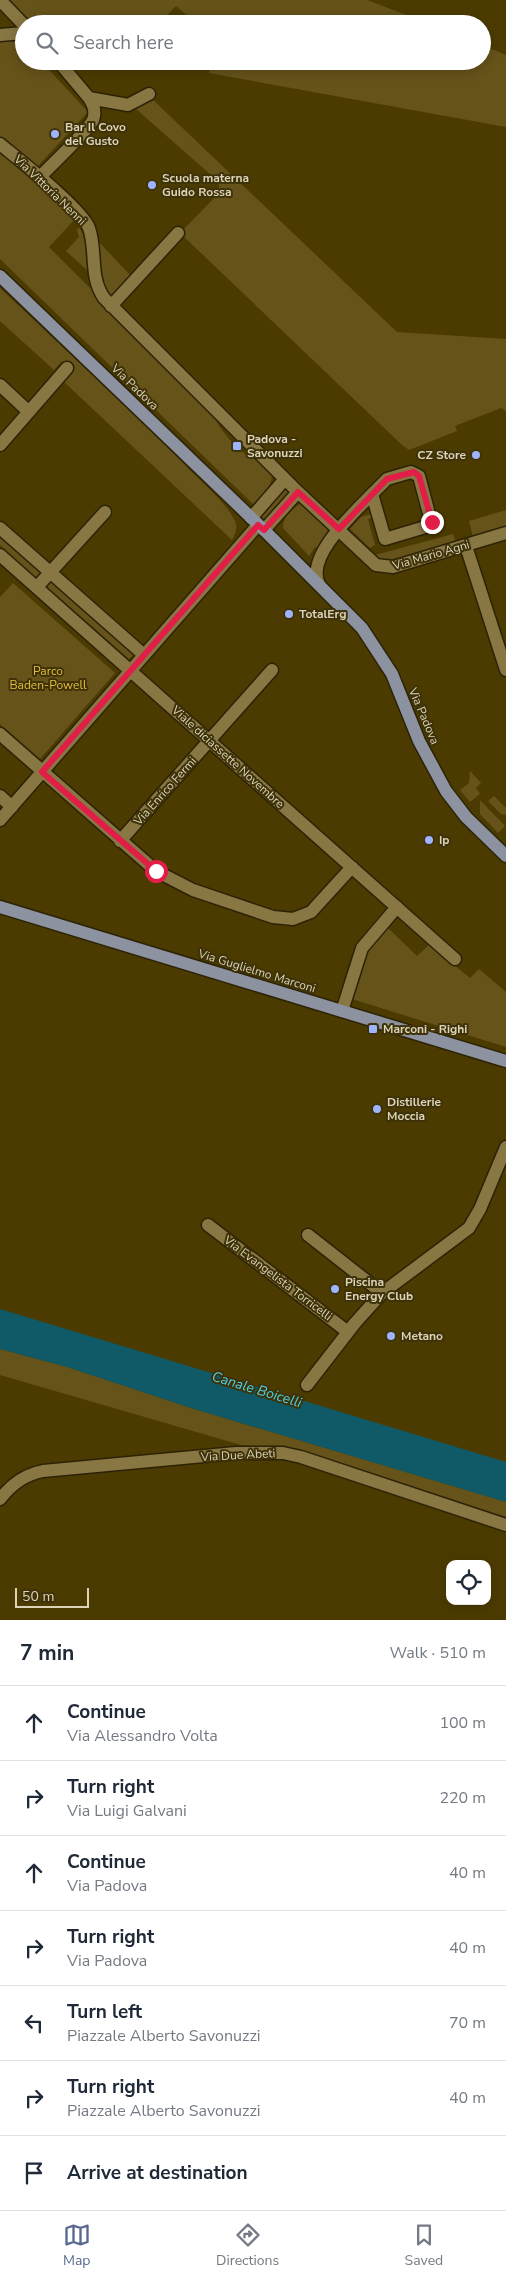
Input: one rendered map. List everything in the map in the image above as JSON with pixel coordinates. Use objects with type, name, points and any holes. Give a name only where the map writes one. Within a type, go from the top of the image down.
[{"type":"main road","name":"Via Padova","points":[[0,276],[258,524],[362,628],[382,657],[428,760],[446,791],[466,817],[506,856]]},
{"type":"main road","name":"Via Guglielmo Marconi","points":[[0,907],[506,1061]]},
{"type":"street","points":[[0,0],[15,16]]},
{"type":"street","points":[[0,35],[15,34]]},
{"type":"street","points":[[40,177],[90,125],[94,113],[91,102],[65,70]]},
{"type":"street","points":[[91,102],[128,106],[149,94]]},
{"type":"street","name":"Via Vittoria Nenni","points":[[0,144],[40,177],[84,219],[88,226],[96,284],[108,302]]},
{"type":"street","points":[[178,233],[108,302],[298,492],[339,529]]},
{"type":"street","points":[[0,446],[67,368]]},
{"type":"street","points":[[0,385],[29,412]]},
{"type":"street","points":[[319,584],[315,576],[317,562],[339,529],[373,493],[387,479],[411,472],[419,476],[432,525],[384,539],[372,496],[373,493]]},
{"type":"street","points":[[0,820],[258,524],[285,479]]},
{"type":"street","points":[[258,524],[298,492]]},
{"type":"street","points":[[37,587],[105,512]]},
{"type":"street","points":[[0,528],[144,655]]},
{"type":"street","name":"Via Mario Agni","points":[[339,529],[380,567],[394,567],[506,533]]},
{"type":"street","points":[[466,546],[506,670]]},
{"type":"street","name":"Viale diciassette Novembre","points":[[0,555],[456,959]]},
{"type":"street","name":"Via Enrico Fermi","points":[[120,841],[272,670]]},
{"type":"street","points":[[0,734],[156,871],[174,882],[193,890],[282,919],[293,919],[306,916],[352,867]]},
{"type":"street","points":[[0,796],[12,807]]},
{"type":"street","points":[[342,1011],[362,948],[397,907]]},
{"type":"street","points":[[307,1385],[348,1332],[382,1293],[469,1228],[480,1209],[506,1148]]},
{"type":"street","name":"Via Evangelista Torricelli","points":[[208,1225],[348,1332]]},
{"type":"street","points":[[308,1235],[382,1293]]},
{"type":"street","name":"Via Due Abeti","points":[[0,1499],[5,1485],[43,1470],[236,1453],[283,1452],[506,1525]]},
{"type":"green space","points":[[9,0],[367,0],[406,15],[186,15],[176,6],[168,15],[23,15]]},
{"type":"green space","points":[[15,38],[15,70],[49,70],[88,112],[35,169],[0,136],[0,40]]},
{"type":"green space","points":[[491,49],[506,55],[506,127],[209,73],[210,70],[491,70]]},
{"type":"green space","points":[[151,98],[397,332],[506,339],[506,411],[501,408],[455,426],[457,431],[409,450],[402,445],[180,233],[219,193],[219,182],[136,109]]},
{"type":"green space","points":[[0,151],[75,219],[49,247],[209,407],[224,433],[234,444],[245,454],[264,463],[270,470],[272,475],[269,486],[253,504],[0,259]]},
{"type":"green space","points":[[79,227],[86,240],[89,272],[66,251],[79,237],[77,230]]},
{"type":"green space","points":[[96,239],[131,276],[111,298],[106,292],[101,278]]},
{"type":"green space","points":[[0,288],[140,420],[218,498],[230,512],[236,524],[235,535],[232,540],[62,380],[72,369],[62,361],[54,370],[0,321]]},
{"type":"green space","points":[[283,488],[290,494],[266,521],[260,515]]},
{"type":"green space","points":[[304,500],[331,525],[318,548],[315,547],[309,556],[283,528],[287,516]]},
{"type":"green space","points":[[506,510],[506,526],[473,537],[469,521]]},
{"type":"green space","points":[[374,513],[375,517],[368,519],[375,545],[370,548],[350,529],[361,517]]},
{"type":"green space","points":[[453,534],[456,543],[385,561],[375,555]]},
{"type":"green space","points":[[0,535],[43,573],[38,579],[0,545]]},
{"type":"green space","points":[[50,580],[134,654],[129,659],[45,585]]},
{"type":"green space","name":"Parco Baden-Powell","points":[[13,583],[115,673],[40,759],[0,724],[0,597]]},
{"type":"green space","points":[[470,771],[481,783],[476,788],[480,794],[470,802],[460,790],[469,783]]},
{"type":"green space","points":[[494,796],[506,808],[506,815],[501,814],[488,801]]},
{"type":"green space","points":[[480,800],[505,826],[498,833],[480,814]]},
{"type":"green space","points":[[386,926],[417,956],[429,945],[470,978],[479,969],[506,992],[506,1047],[352,999],[368,949]]},
{"type":"green space","points":[[0,1349],[67,1367],[191,1408],[506,1502],[506,1519],[287,1450],[241,1445],[0,1375]]},
{"type":"water","name":"Canale Boicelli","points":[[0,1309],[506,1462],[506,1502],[191,1408],[67,1367],[0,1349]]},
{"type":"place","name":"Bar Il Covo del Gusto","points":[[55,134]]},
{"type":"place","name":"Scuola materna Guido Rossa","points":[[152,185]]},
{"type":"place","name":"Padova - Savonuzzi","points":[[237,446]]},
{"type":"place","name":"CZ Store","points":[[476,455]]},
{"type":"place","name":"TotalErg","points":[[289,614]]},
{"type":"place","name":"Ip","points":[[429,840]]},
{"type":"place","name":"Marconi - Righi","points":[[373,1029]]},
{"type":"place","name":"Distillerie Moccia","points":[[377,1109]]},
{"type":"place","name":"Piscina Energy Club","points":[[335,1289]]},
{"type":"place","name":"Metano","points":[[391,1336]]},
{"type":"route","points":[[156,871],[42,772],[258,525],[264,530],[298,492],[339,529],[383,482],[387,479],[414,472],[419,476],[432,522]]}]
